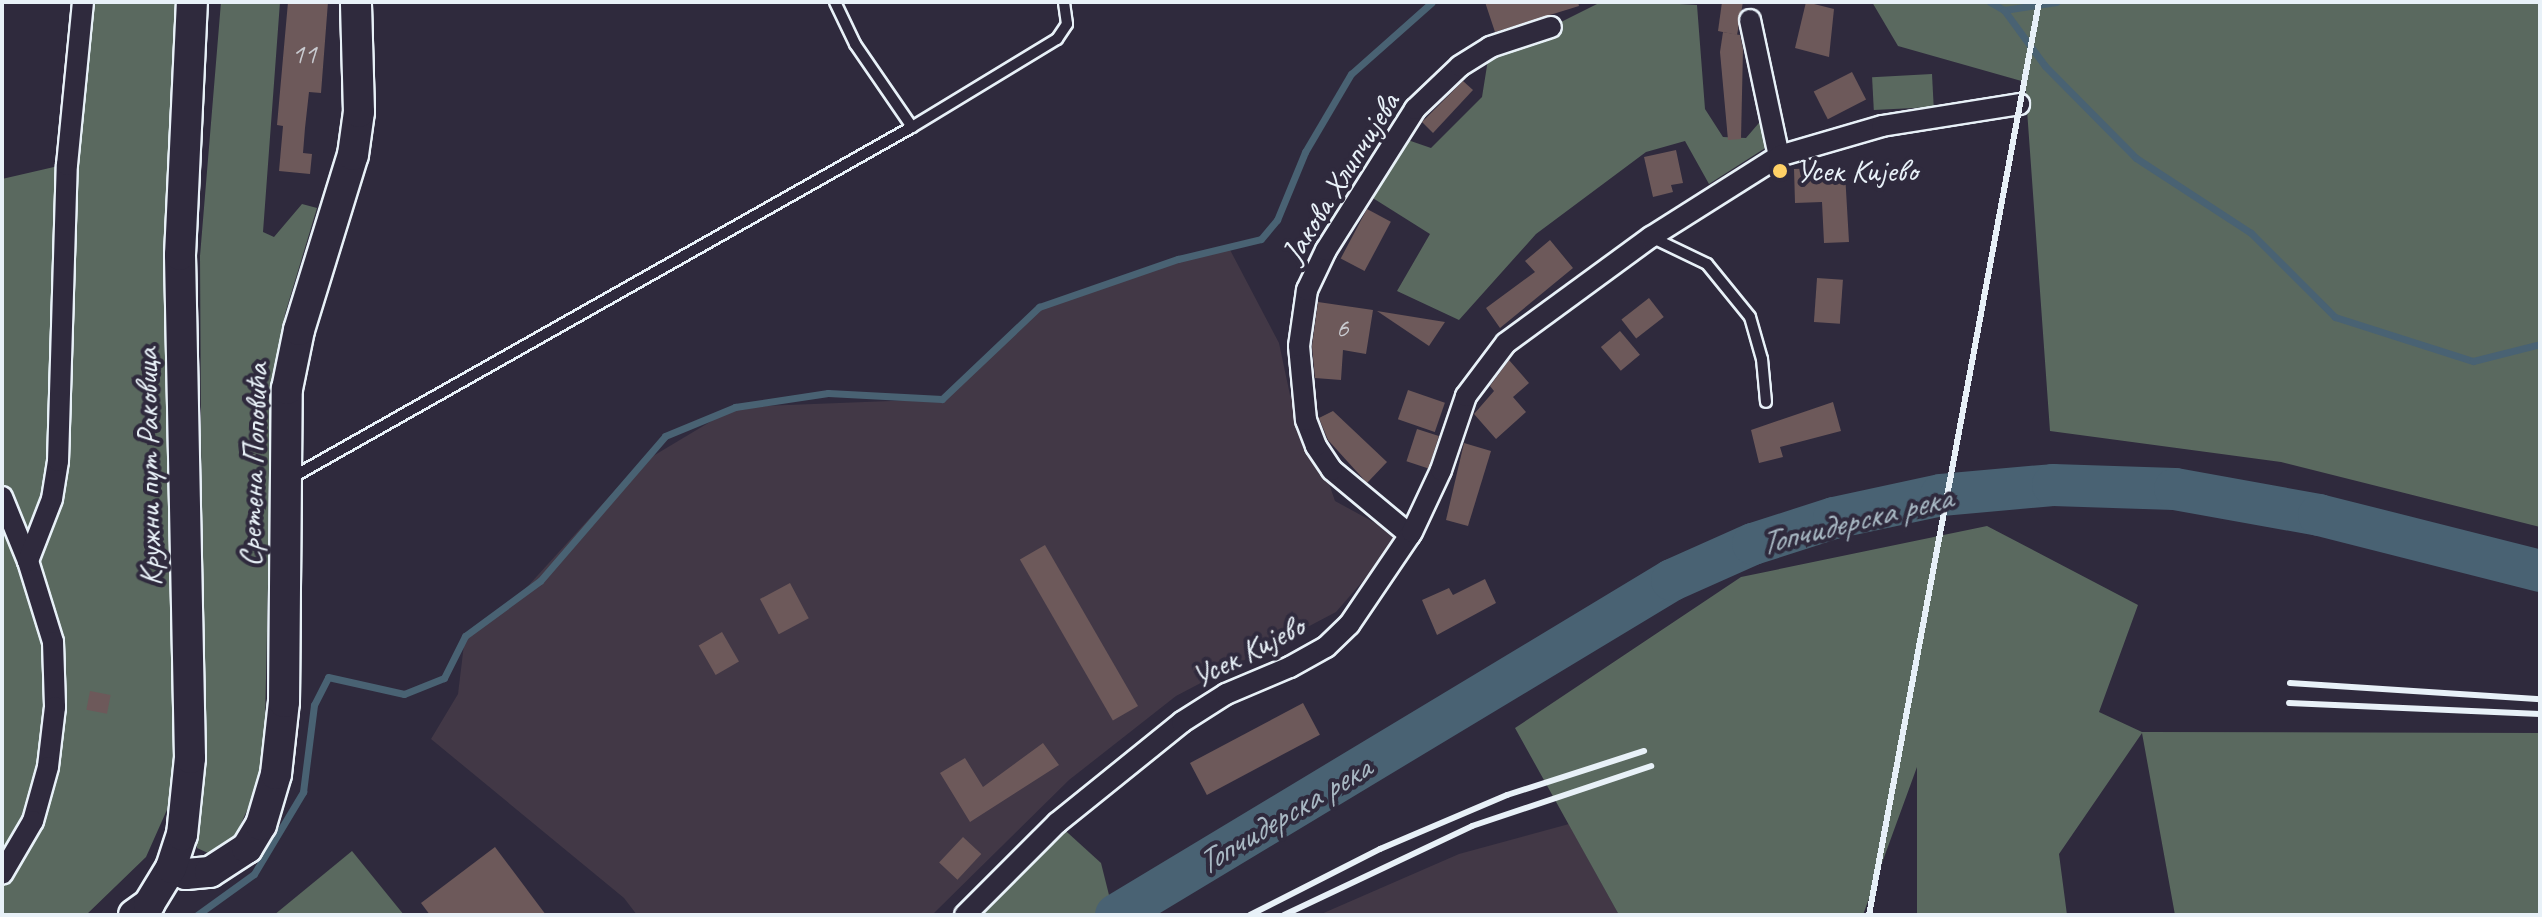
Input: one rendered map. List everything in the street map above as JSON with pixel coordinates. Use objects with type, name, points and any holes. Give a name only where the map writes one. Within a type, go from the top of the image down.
[{"type":"street","points":[[28,561],[52,499],[58,461],[67,165],[83,2]]},
{"type":"street","name":"Кружни пут Раковица","points":[[134,915],[149,904],[171,868],[182,835],[190,758],[180,255],[192,2]]},
{"type":"street","name":"Сретена Поповића","points":[[171,868],[196,875],[227,865],[247,848],[265,812],[276,774],[284,702],[289,370],[353,155],[359,112],[356,2]]},
{"type":"street","points":[[1750,20],[1779,156]]},
{"type":"street","name":"Јакова Хлипчијева","points":[[1410,535],[1332,470],[1316,446],[1306,420],[1300,367],[1307,290],[1326,250],[1415,109],[1460,66],[1490,47],[1551,27]]},
{"type":"street","name":"Усек Кијево","points":[[965,915],[1057,823],[1182,722],[1226,694],[1326,647],[1349,625],[1410,535],[1437,480],[1466,396],[1483,369],[1506,343],[1651,237],[1779,156],[1882,126],[2019,104]]},
{"type":"street","points":[[2,497],[28,561],[53,642],[55,707],[48,767],[33,821],[2,874]]},
{"type":"lane","points":[[835,2],[855,44],[912,127]]},
{"type":"lane","points":[[286,481],[912,127],[1057,39],[1067,24],[1064,2]]},
{"type":"lane","points":[[1651,237],[1686,250],[1727,284],[1750,317],[1762,359],[1766,402]]},
{"type":"shaded area","points":[[1228,246],[1279,343],[1290,395],[1316,446],[1335,501],[1401,537],[1336,612],[1176,696],[1069,780],[932,915],[637,915],[624,898],[431,739],[458,694],[465,636],[518,597],[638,465],[735,407],[942,399],[1039,307]]},
{"type":"shaded area","points":[[1569,824],[1619,915],[1319,915],[1459,854]]},
{"type":"green space","points":[[86,2],[192,2],[190,758],[146,857],[86,915],[2,915],[2,179],[67,164]]},
{"type":"green space","points":[[221,2],[280,2],[263,232],[274,237],[302,204],[317,208],[285,314],[272,395],[264,772],[232,844],[222,853],[208,853],[197,848],[196,832],[203,777],[200,256]]},
{"type":"green space","points":[[1645,2],[1697,5],[1705,109],[1723,137],[1746,138],[1764,117],[1770,145],[1709,184],[1685,141],[1646,152],[1536,234],[1459,320],[1397,291],[1430,234],[1368,195],[1402,138],[1431,148],[1482,97],[1490,47],[1551,27],[1597,4]]},
{"type":"green space","points":[[1872,2],[2540,2],[2540,527],[2281,462],[2050,431],[2025,82],[1898,46]]},
{"type":"green space","points":[[1932,74],[1934,107],[1874,110],[1872,77]]},
{"type":"green space","points":[[1987,526],[2138,605],[2099,712],[2142,732],[2540,733],[2540,915],[2175,915],[2142,733],[2059,854],[2067,915],[1917,915],[1917,767],[1863,915],[1619,915],[1515,728],[1741,577]]},
{"type":"green space","points":[[1057,823],[1101,863],[1114,915],[963,915]]},
{"type":"green space","points":[[352,851],[404,915],[274,915]]},
{"type":"building","points":[[288,2],[328,2],[321,93],[309,92],[305,128],[303,153],[312,154],[310,174],[279,171],[283,126],[277,125]]},
{"type":"building","points":[[1485,2],[1578,2],[1579,6],[1495,32]]},
{"type":"building","points":[[1722,2],[1743,2],[1737,35],[1718,31]]},
{"type":"building","points":[[1806,2],[1834,9],[1829,57],[1795,48]]},
{"type":"building","points":[[1723,32],[1740,35],[1743,49],[1741,139],[1728,140],[1720,52]]},
{"type":"building","points":[[1852,72],[1866,100],[1828,119],[1814,92]]},
{"type":"building","points":[[1463,81],[1473,90],[1433,133],[1422,122]]},
{"type":"building","points":[[1676,150],[1683,183],[1671,185],[1673,192],[1653,197],[1644,157]]},
{"type":"building","points":[[1820,168],[1821,174],[1845,173],[1849,242],[1824,243],[1822,202],[1795,203],[1794,169]]},
{"type":"building","points":[[1367,209],[1391,222],[1365,271],[1341,258]]},
{"type":"building","points":[[1550,240],[1573,268],[1500,328],[1486,308],[1535,272],[1525,261]]},
{"type":"building","points":[[1817,278],[1843,280],[1840,324],[1814,322]]},
{"type":"building","points":[[1649,298],[1664,317],[1636,338],[1621,320]]},
{"type":"building","points":[[1318,302],[1373,310],[1366,354],[1343,350],[1341,380],[1315,378],[1312,346]]},
{"type":"building","points":[[1377,311],[1445,322],[1429,346]]},
{"type":"building","points":[[1620,331],[1640,355],[1621,371],[1601,347]]},
{"type":"building","points":[[1509,360],[1529,383],[1513,397],[1526,412],[1496,439],[1474,414],[1494,391],[1490,386]]},
{"type":"building","points":[[1408,390],[1445,403],[1435,432],[1398,419]]},
{"type":"building","points":[[1833,402],[1841,431],[1780,447],[1783,457],[1759,463],[1751,430]]},
{"type":"building","points":[[1333,411],[1387,462],[1367,483],[1328,440],[1319,418]]},
{"type":"building","points":[[1417,429],[1439,436],[1428,468],[1406,461]]},
{"type":"building","points":[[1464,443],[1491,451],[1468,526],[1446,520]]},
{"type":"building","points":[[1045,545],[1138,706],[1113,721],[1020,560]]},
{"type":"building","points":[[1485,579],[1496,603],[1437,635],[1422,600],[1449,588],[1453,595]]},
{"type":"building","points":[[790,583],[809,618],[779,634],[760,599]]},
{"type":"building","points":[[722,632],[739,661],[716,675],[699,646]]},
{"type":"building","points":[[90,691],[111,695],[107,714],[86,710]]},
{"type":"building","points":[[1303,703],[1320,735],[1207,795],[1190,763]]},
{"type":"building","points":[[1043,743],[1059,765],[970,822],[940,773],[965,758],[983,787]]},
{"type":"building","points":[[963,837],[981,854],[957,880],[939,863]]},
{"type":"building","points":[[495,847],[546,915],[430,915],[421,903]]},
{"type":"waterway","points":[[197,915],[254,874],[303,792],[314,705],[328,677],[404,694],[444,678],[465,636],[540,581],[665,436],[735,407],[828,393],[942,399],[1039,307],[1178,259],[1261,239],[1277,220],[1305,152],[1351,74],[1432,2]]},
{"type":"waterway","points":[[1990,2],[2004,10],[2056,2]]},
{"type":"waterway","points":[[2004,10],[2045,66],[2136,158],[2251,233],[2335,317],[2473,361],[2540,344]]},
{"type":"waterway","name":"Топчидерска река","points":[[1116,915],[1672,580],[1753,544],[1834,518],[1941,495],[2053,485],[2175,489],[2319,515],[2540,571]]},
{"type":"railway","points":[[1869,915],[2039,2]]},
{"type":"railway","points":[[2290,683],[2540,699]]},
{"type":"railway","points":[[2289,703],[2540,714]]},
{"type":"railway","points":[[1250,915],[1380,849],[1507,795],[1644,751]]},
{"type":"railway","points":[[1284,915],[1472,826],[1651,766]]},
{"type":"place","name":"Усек Кијево","points":[[1780,171]]}]
